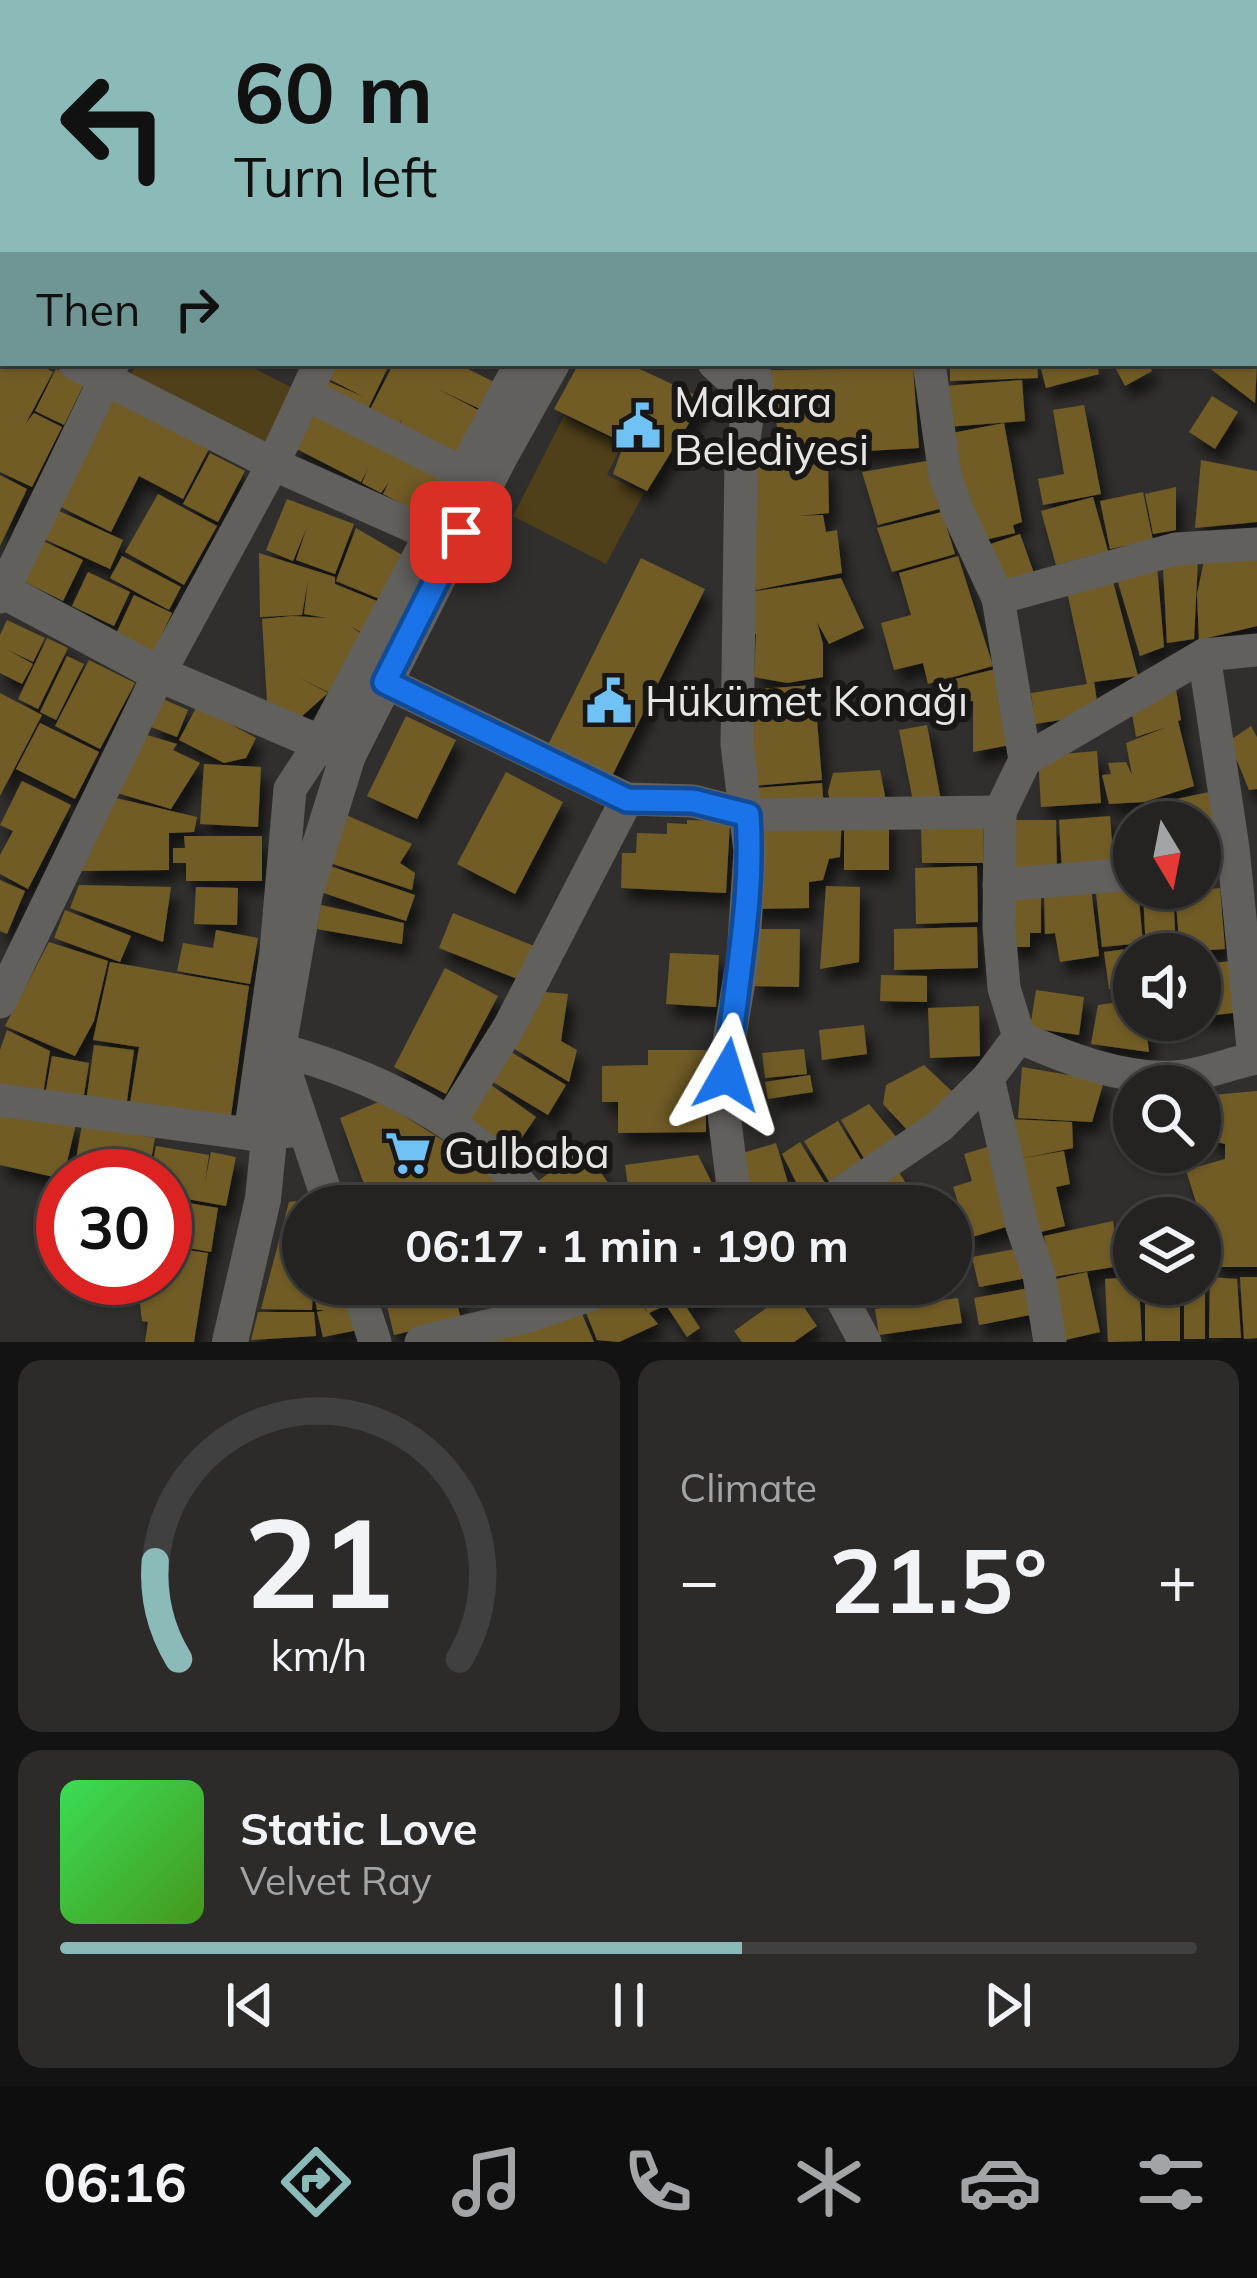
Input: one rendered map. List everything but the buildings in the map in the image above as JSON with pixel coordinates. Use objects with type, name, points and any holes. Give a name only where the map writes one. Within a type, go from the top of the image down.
[{"type":"street","points":[[0,1002],[159,674],[273,464],[319,366]]},
{"type":"street","points":[[213,1342],[244,1201],[275,1132],[276,951],[290,789],[333,750],[385,682],[550,366]]},
{"type":"street","points":[[717,366],[738,385],[748,411]]},
{"type":"street","points":[[734,1185],[724,1114],[750,851],[737,744],[741,459],[757,386],[754,366]]},
{"type":"street","points":[[929,366],[945,475],[956,510],[998,598],[1025,760]]},
{"type":"street","points":[[230,1342],[275,1132],[278,1049],[333,750],[509,367]]},
{"type":"street","points":[[333,750],[159,674],[1,592],[109,371],[273,464],[430,534]]},
{"type":"street","points":[[305,394],[461,472]]},
{"type":"street","points":[[998,598],[1176,549],[1257,544]]},
{"type":"street","points":[[1204,655],[1235,866],[1256,1058],[1176,1078],[1142,1076],[1056,1053],[1019,1037],[1004,988],[1000,812],[1025,760],[1204,655],[1257,650]]},
{"type":"street","points":[[385,682],[627,800],[693,801],[748,815],[1000,812]]},
{"type":"street","points":[[450,1121],[508,1027],[627,800]]},
{"type":"street","points":[[1221,867],[1235,866]]},
{"type":"street","points":[[1000,885],[1113,876]]},
{"type":"street","points":[[853,1185],[940,1126],[988,1078],[1019,1037]]},
{"type":"street","points":[[278,1049],[340,1066],[450,1121],[519,1185]]},
{"type":"street","points":[[988,1078],[1022,1226],[1040,1275],[1050,1342]]},
{"type":"street","points":[[0,1100],[275,1132],[314,1185]]},
{"type":"street","points":[[363,1305],[375,1342]]},
{"type":"street","points":[[421,1342],[557,1305]]},
{"type":"street","points":[[845,1305],[865,1342]]},
{"type":"shaded area","points":[[135,366],[250,366],[302,393],[273,452],[129,378]]},
{"type":"shaded area","points":[[564,416],[622,444],[607,475],[644,493],[606,564],[513,516]]},
{"type":"place","name":"Malkara Belediyesi","points":[[638,426]]},
{"type":"place","name":"Hükümet Konağı","points":[[609,701]]},
{"type":"place","name":"Gulbaba","points":[[408,1153]]},
{"type":"route","points":[[461,532],[385,682],[627,800],[693,801],[748,815],[743,957],[727,1075]]}]
